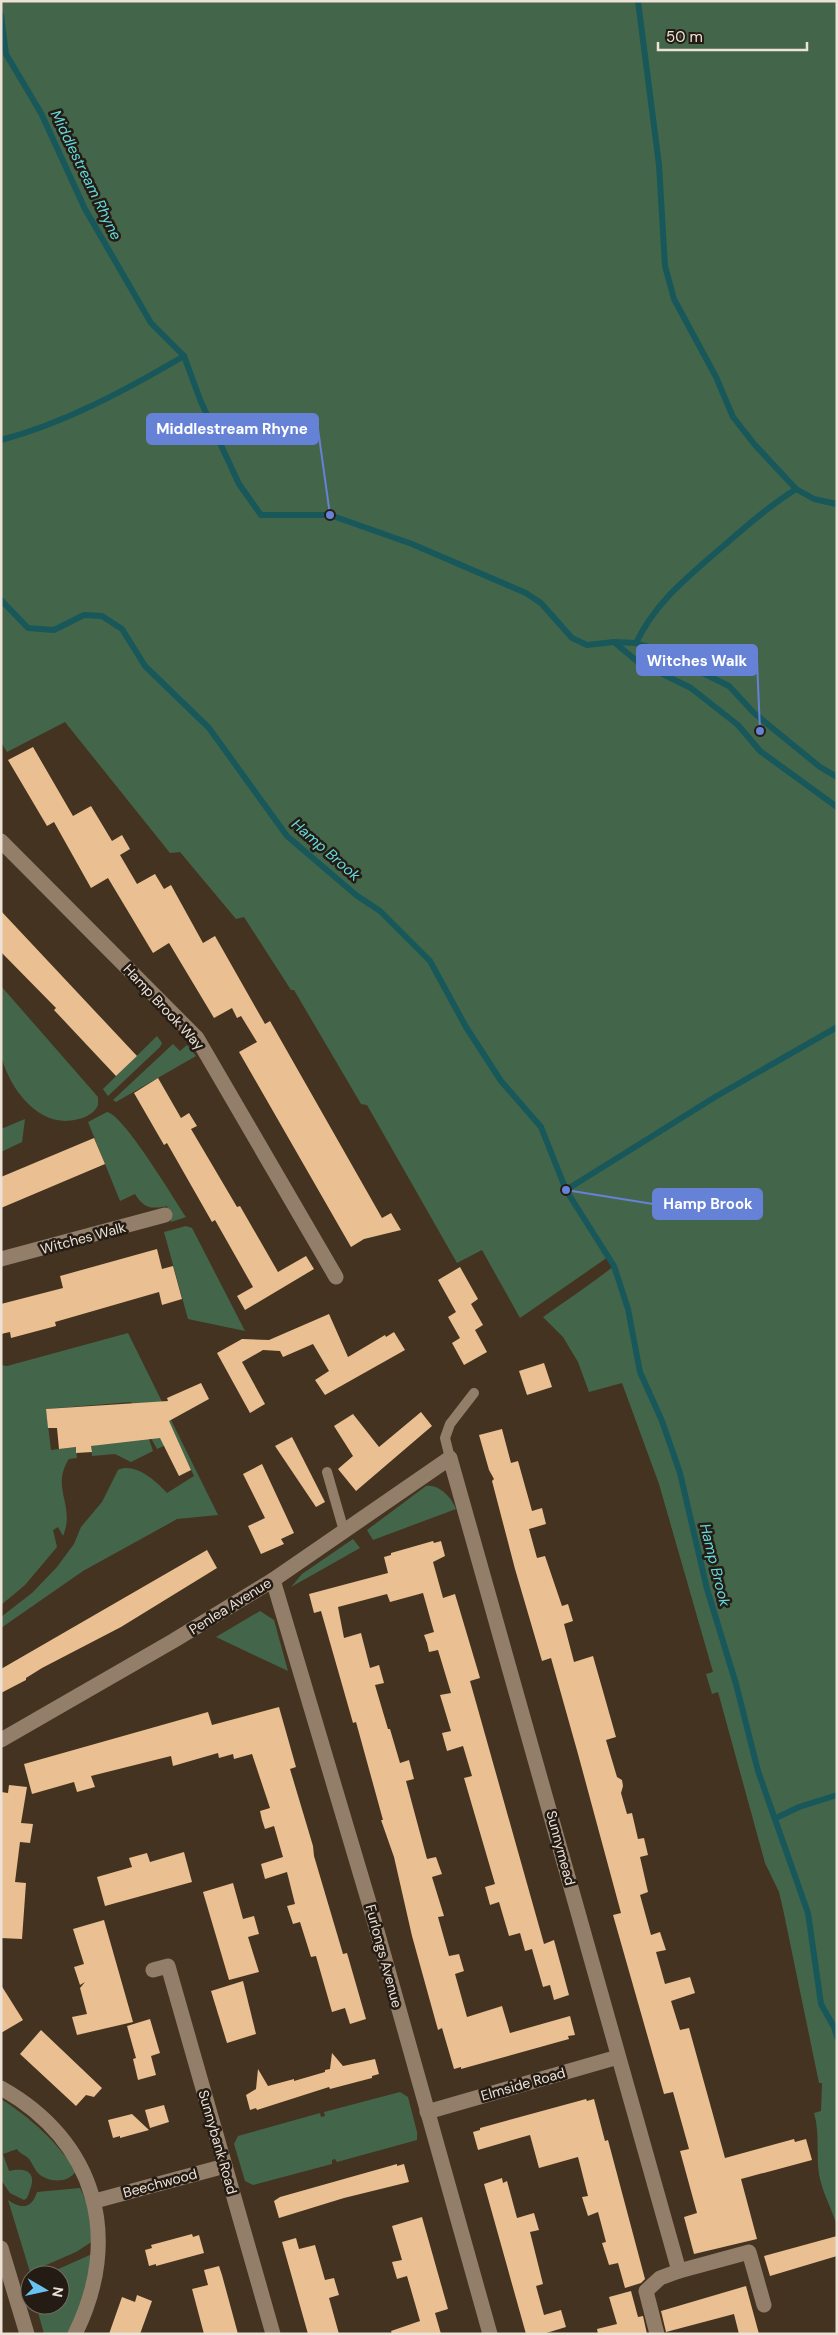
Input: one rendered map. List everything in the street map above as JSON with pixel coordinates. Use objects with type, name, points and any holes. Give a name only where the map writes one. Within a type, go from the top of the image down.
[{"type":"street","name":"Hamp Brook Way","points":[[1,841],[198,1038],[336,1277]]},
{"type":"street","name":"Witches Walk","points":[[1,1259],[165,1215]]},
{"type":"street","name":"Penlea Avenue","points":[[1,1740],[173,1641],[274,1580],[450,1458]]},
{"type":"street","name":"Sunnymead","points":[[450,1458],[679,2271]]},
{"type":"street","name":"Furlongs Avenue","points":[[274,1580],[370,1906],[490,2334]]},
{"type":"street","name":"Sunnybank Road","points":[[153,1970],[168,1966],[273,2334]]},
{"type":"street","name":"Elmside Road","points":[[427,2112],[618,2056]]},
{"type":"street","points":[[1,2088],[25,2103],[60,2135],[87,2179],[95,2201],[99,2221],[97,2265],[91,2294],[75,2334]]},
{"type":"street","name":"Beechwood","points":[[95,2201],[225,2166]]},
{"type":"street","points":[[1,2248],[27,2334]]},
{"type":"street","points":[[657,2334],[646,2291],[660,2278],[749,2252],[764,2305]]},
{"type":"lane","points":[[450,1458],[445,1438],[450,1424],[474,1393]]},
{"type":"lane","points":[[327,1472],[344,1531]]},
{"type":"green space","points":[[1,1],[837,1],[837,2226],[822,2187],[818,2166],[817,2128],[814,2113],[821,2111],[822,2083],[819,2083],[779,1892],[765,1863],[718,1692],[712,1694],[706,1674],[713,1672],[659,1484],[622,1383],[589,1392],[578,1362],[563,1337],[543,1317],[614,1266],[608,1257],[520,1318],[482,1250],[457,1263],[367,1105],[361,1104],[294,990],[291,990],[244,917],[236,919],[180,852],[170,853],[65,722],[7,752],[1,742]]},
{"type":"green space","points":[[1,986],[98,1097],[96,1109],[89,1115],[71,1121],[54,1119],[34,1109],[17,1091],[2,1059]]},
{"type":"green space","points":[[157,1036],[162,1043],[160,1047],[108,1096],[103,1089]]},
{"type":"green space","points":[[173,1044],[180,1051],[187,1045],[196,1056],[116,1102],[113,1100]]},
{"type":"green space","points":[[107,1112],[114,1116],[136,1141],[186,1217],[171,1222],[167,1206],[149,1207],[142,1203],[135,1194],[120,1201],[88,1122]]},
{"type":"green space","points":[[25,1119],[22,1142],[1,1152],[1,1129]]},
{"type":"green space","points":[[186,1226],[192,1228],[245,1331],[188,1319],[164,1232]]},
{"type":"green space","points":[[128,1333],[218,1515],[177,1519],[83,1571],[1,1628],[1,1617],[32,1593],[57,1567],[74,1544],[81,1527],[102,1502],[118,1470],[125,1468],[145,1474],[167,1493],[194,1476],[177,1440],[157,1449],[131,1402],[46,1409],[51,1450],[76,1447],[77,1458],[69,1459],[62,1479],[67,1515],[66,1525],[63,1536],[58,1527],[53,1530],[57,1547],[25,1585],[1,1605],[1,1365],[7,1366]]},
{"type":"green space","points":[[148,1436],[153,1451],[131,1462],[115,1454],[92,1456],[91,1446]]},
{"type":"green space","points":[[426,1486],[435,1487],[444,1492],[456,1509],[373,1540],[367,1530]]},
{"type":"green space","points":[[353,1539],[360,1548],[291,1587],[302,1574]]},
{"type":"green space","points":[[260,1611],[274,1620],[288,1671],[216,1637]]},
{"type":"green space","points":[[400,2092],[408,2097],[417,2132],[417,2140],[337,2162],[335,2159],[332,2160],[332,2164],[253,2185],[245,2181],[234,2144],[238,2136],[320,2113],[321,2117],[325,2116],[324,2112]]},
{"type":"green space","points":[[1,2099],[33,2122],[51,2140],[76,2171],[72,2175],[57,2181],[41,2176],[29,2159],[17,2149],[3,2154],[9,2171],[20,2170],[29,2172],[32,2184],[27,2198],[24,2200],[10,2193],[1,2180]]},
{"type":"green space","points":[[80,2188],[88,2205],[93,2241],[76,2252],[46,2265],[28,2265],[8,2200],[18,2205],[26,2206],[32,2201],[37,2192]]},
{"type":"green space","points":[[92,2254],[85,2294],[68,2334],[44,2334],[39,2315],[70,2315],[70,2265],[67,2265]]},
{"type":"building","points":[[33,747],[73,816],[91,806],[112,841],[122,835],[130,849],[120,855],[137,884],[155,874],[164,889],[171,885],[203,943],[215,936],[265,1024],[270,1021],[382,1218],[391,1213],[401,1230],[364,1239],[351,1247],[239,1052],[257,1042],[241,1016],[237,1018],[232,1008],[214,1018],[169,943],[153,953],[108,878],[91,888],[54,822],[47,826],[8,760]]},
{"type":"building","points":[[1,911],[137,1056],[116,1076],[54,1010],[56,1008],[1,952]]},
{"type":"building","points":[[158,1078],[181,1118],[189,1113],[197,1126],[191,1129],[237,1207],[240,1206],[278,1272],[306,1256],[314,1269],[245,1310],[237,1296],[253,1287],[215,1220],[212,1222],[167,1143],[164,1145],[134,1093]]},
{"type":"building","points":[[94,1138],[105,1164],[1,1208],[1,1177]]},
{"type":"building","points":[[157,1249],[162,1269],[173,1266],[182,1299],[162,1305],[159,1292],[55,1322],[56,1326],[11,1338],[10,1332],[1,1334],[1,1304],[63,1288],[60,1276]]},
{"type":"building","points":[[460,1267],[478,1299],[471,1304],[483,1325],[475,1330],[487,1352],[464,1365],[452,1343],[460,1338],[448,1317],[456,1312],[438,1280]]},
{"type":"building","points":[[329,1314],[348,1357],[385,1335],[386,1337],[394,1332],[405,1350],[325,1395],[315,1380],[329,1371],[313,1344],[283,1357],[280,1351],[263,1350],[242,1362],[265,1404],[250,1413],[217,1353],[242,1339],[269,1340]]},
{"type":"building","points":[[544,1363],[552,1387],[527,1395],[519,1371]]},
{"type":"building","points":[[201,1383],[209,1399],[169,1421],[191,1470],[179,1476],[160,1438],[91,1446],[92,1452],[76,1453],[76,1447],[59,1449],[57,1428],[48,1428],[46,1409],[168,1401],[167,1398]]},
{"type":"building","points":[[421,1412],[432,1426],[356,1491],[338,1469],[353,1456],[334,1426],[353,1414],[379,1447]]},
{"type":"building","points":[[502,1429],[511,1463],[518,1461],[532,1511],[542,1508],[546,1524],[529,1529],[537,1558],[545,1556],[562,1606],[568,1604],[573,1621],[564,1624],[574,1662],[593,1656],[616,1737],[606,1740],[617,1777],[622,1780],[621,1793],[627,1814],[632,1813],[638,1839],[644,1838],[648,1855],[640,1857],[648,1892],[640,1895],[651,1935],[660,1932],[666,1950],[656,1952],[665,1984],[690,1977],[695,1993],[671,2001],[680,2030],[689,2028],[725,2158],[794,2139],[795,2142],[806,2139],[812,2160],[741,2179],[757,2239],[694,2254],[684,2217],[697,2213],[680,2151],[689,2149],[673,2092],[664,2094],[613,1915],[621,1913],[578,1754],[551,1658],[542,1661],[515,1569],[492,1481],[494,1479],[489,1470],[479,1435]]},
{"type":"building","points":[[292,1437],[325,1502],[316,1507],[275,1446]]},
{"type":"building","points":[[262,1464],[294,1533],[281,1539],[284,1544],[261,1554],[248,1526],[265,1518],[243,1474]]},
{"type":"building","points":[[433,1541],[434,1543],[441,1541],[445,1556],[433,1562],[443,1598],[455,1594],[480,1678],[470,1681],[544,1944],[554,1940],[569,1995],[554,2000],[550,1985],[543,1987],[532,1949],[525,1951],[520,1933],[509,1936],[499,1902],[490,1905],[485,1887],[495,1884],[464,1778],[472,1776],[463,1746],[447,1751],[442,1733],[451,1731],[440,1695],[451,1693],[438,1650],[429,1652],[424,1635],[434,1632],[423,1593],[390,1602],[387,1594],[338,1607],[344,1638],[361,1633],[370,1668],[379,1665],[384,1683],[375,1685],[400,1763],[409,1760],[414,1779],[406,1781],[427,1859],[436,1857],[442,1874],[432,1877],[444,1916],[438,1917],[449,1956],[459,1954],[464,1971],[455,1974],[467,2017],[502,2006],[510,2033],[570,2016],[575,2035],[568,2036],[569,2039],[461,2069],[461,2067],[454,2069],[442,2028],[438,2030],[412,1936],[394,1857],[381,1820],[383,1820],[356,1722],[353,1723],[321,1611],[314,1613],[309,1594],[388,1573],[384,1557],[391,1555],[391,1553]]},
{"type":"building","points":[[207,1550],[217,1568],[121,1627],[42,1668],[26,1678],[26,1680],[1,1693],[1,1669]]},
{"type":"building","points":[[279,1707],[296,1767],[290,1769],[313,1846],[314,1856],[343,1954],[347,1953],[366,2019],[350,2024],[345,2008],[332,2012],[316,1956],[311,1957],[300,1922],[293,1924],[287,1906],[295,1904],[287,1872],[265,1879],[261,1864],[283,1857],[274,1826],[265,1829],[262,1820],[260,1811],[270,1808],[252,1754],[234,1759],[233,1754],[219,1758],[218,1753],[173,1766],[171,1756],[91,1776],[95,1787],[77,1792],[74,1782],[32,1794],[24,1764],[208,1712],[212,1725]]},
{"type":"building","points":[[9,1785],[27,1787],[21,1823],[33,1824],[30,1843],[20,1842],[15,1882],[26,1883],[22,1939],[1,1938],[1,1792],[8,1793]]},
{"type":"building","points":[[184,1852],[192,1882],[105,1906],[97,1877],[132,1867],[129,1858],[147,1853],[150,1862]]},
{"type":"building","points":[[233,1883],[243,1919],[254,1916],[259,1934],[248,1937],[259,1972],[229,1980],[203,1892]]},
{"type":"building","points":[[104,1920],[133,2022],[77,2035],[72,2017],[87,2014],[80,1988],[85,1982],[80,1985],[74,1967],[84,1964],[73,1929]]},
{"type":"building","points":[[243,1981],[256,2034],[227,2043],[211,1991]]},
{"type":"building","points":[[1,1985],[23,2020],[1,2033]]},
{"type":"building","points":[[150,2019],[160,2053],[151,2056],[156,2075],[138,2080],[133,2059],[136,2058],[127,2026]]},
{"type":"building","points":[[41,2030],[102,2088],[94,2097],[86,2095],[76,2106],[20,2054]]},
{"type":"building","points":[[332,2053],[343,2066],[375,2059],[379,2074],[372,2076],[372,2078],[330,2089],[329,2087],[257,2110],[256,2108],[250,2110],[246,2095],[256,2089],[258,2069],[268,2086],[294,2079],[294,2081],[330,2069]]},
{"type":"building","points":[[586,2099],[587,2101],[594,2099],[605,2141],[608,2140],[645,2279],[641,2283],[625,2288],[618,2263],[609,2265],[602,2243],[606,2242],[598,2212],[588,2216],[582,2197],[588,2196],[578,2157],[539,2168],[530,2135],[478,2150],[473,2132],[480,2130],[480,2128]]},
{"type":"building","points":[[164,2105],[169,2122],[150,2128],[145,2110]]},
{"type":"building","points":[[132,2114],[149,2130],[120,2138],[120,2136],[113,2138],[108,2120]]},
{"type":"building","points":[[397,2164],[397,2166],[404,2164],[409,2182],[344,2198],[279,2218],[274,2201],[280,2197]]},
{"type":"building","points":[[502,2178],[503,2183],[507,2181],[517,2218],[534,2213],[539,2230],[530,2232],[543,2284],[536,2286],[544,2315],[561,2310],[566,2327],[543,2334],[526,2334],[484,2184]]},
{"type":"building","points":[[422,2217],[448,2309],[435,2313],[441,2334],[392,2334],[391,2331],[420,2321],[407,2276],[397,2279],[392,2262],[402,2260],[392,2226]]},
{"type":"building","points":[[192,2234],[193,2237],[199,2235],[204,2253],[156,2266],[156,2264],[149,2266],[145,2250],[152,2248],[151,2245]]},
{"type":"building","points":[[837,2236],[837,2256],[770,2276],[764,2256]]},
{"type":"building","points":[[296,2238],[299,2249],[315,2245],[325,2280],[334,2278],[339,2295],[329,2298],[339,2334],[308,2334],[282,2242]]},
{"type":"building","points":[[219,2266],[238,2334],[204,2334],[192,2289],[208,2285],[204,2270]]},
{"type":"building","points":[[746,2286],[759,2334],[739,2334],[734,2314],[666,2332],[661,2311]]},
{"type":"building","points":[[631,2291],[638,2317],[643,2316],[647,2334],[598,2334],[597,2329],[617,2324],[609,2297]]},
{"type":"building","points":[[137,2295],[152,2301],[140,2334],[109,2334],[122,2297],[135,2302]]},
{"type":"waterway","points":[[638,1],[659,165],[665,266],[674,299],[716,377],[733,417],[755,445],[796,489]]},
{"type":"waterway","name":"Middlestream Rhyne","points":[[1,15],[6,54],[41,113],[85,209],[151,323],[184,356],[201,402],[239,484],[261,515],[330,515],[412,544],[526,593],[541,603],[572,638],[587,645],[614,642],[638,662],[691,688],[738,725],[760,751],[837,807]]},
{"type":"waterway","points":[[1,440],[72,415],[140,381],[184,356]]},
{"type":"waterway","points":[[636,643],[643,629],[680,584],[744,528],[785,496],[796,489],[814,499],[837,504]]},
{"type":"waterway","name":"Hamp Brook","points":[[1,600],[28,628],[54,630],[84,615],[102,616],[122,629],[145,666],[209,728],[287,836],[356,895],[380,911],[430,961],[466,1027],[501,1081],[541,1127],[566,1190],[614,1266],[628,1309],[640,1372],[662,1421],[680,1473],[707,1589],[736,1684],[758,1771],[808,1913],[821,2004],[834,2027],[837,2037]]},
{"type":"waterway","points":[[614,642],[636,643],[652,648],[729,686],[754,713],[820,767],[837,777]]},
{"type":"waterway","points":[[566,1190],[715,1097],[837,1027]]},
{"type":"waterway","points":[[776,1818],[799,1807],[837,1795]]},
{"type":"place","name":"Middlestream Rhyne","points":[[330,515]]},
{"type":"place","name":"Witches Walk","points":[[760,731]]},
{"type":"place","name":"Hamp Brook","points":[[566,1190]]}]
